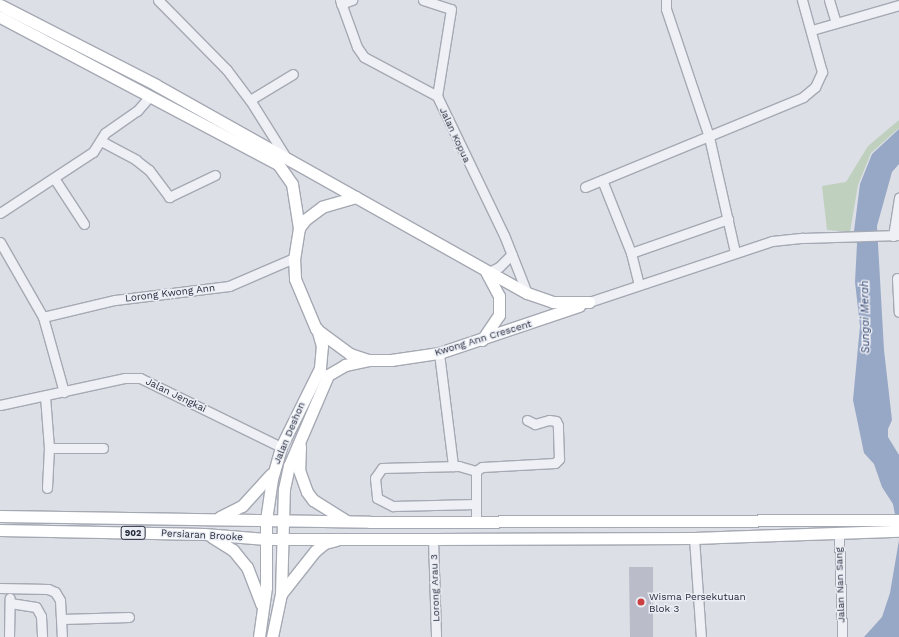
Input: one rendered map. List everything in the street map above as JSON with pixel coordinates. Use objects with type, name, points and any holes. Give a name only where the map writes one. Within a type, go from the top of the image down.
[{"type":"main road","points":[[0,5],[156,85],[527,293],[552,302],[589,302]]},
{"type":"main road","name":"Kwong Ann Crescent","points":[[0,17],[278,164],[292,184],[299,228],[294,258],[295,280],[316,329],[340,348],[368,360],[390,360],[438,353],[481,340],[589,302]]},
{"type":"main road","points":[[299,228],[305,220],[322,207],[356,197]]},
{"type":"main road","points":[[481,340],[500,315],[495,285],[486,270]]},
{"type":"main road","name":"Jalan Deshon","points":[[259,637],[263,619],[266,520],[274,469],[281,447],[320,368],[322,346],[316,329]]},
{"type":"main road","name":"Jalan Deshon","points":[[272,637],[281,594],[284,489],[301,433],[328,375],[345,365],[368,360]]},
{"type":"main road","points":[[301,433],[300,480],[313,500],[346,521]]},
{"type":"main road","points":[[216,519],[242,506],[260,489],[274,469]]},
{"type":"main road","name":"Persiaran Brooke","points":[[0,516],[283,521],[476,522],[894,520]]},
{"type":"main road","name":"Persiaran Brooke","points":[[0,530],[204,534],[266,539],[344,537],[433,539],[694,538],[894,531]]},
{"type":"main road","points":[[204,534],[227,544],[247,567],[258,590],[263,619]]},
{"type":"main road","points":[[281,594],[315,551],[325,543],[344,537]]},
{"type":"street","points":[[158,0],[211,51],[250,100],[284,156]]},
{"type":"street","points":[[352,0],[341,2],[357,47],[364,56],[437,96]]},
{"type":"street","name":"Jalan Kopua","points":[[423,0],[451,9],[437,96],[512,254],[527,293]]},
{"type":"street","points":[[666,0],[666,9],[709,137],[735,252]]},
{"type":"street","points":[[586,187],[803,97],[816,87],[822,72],[812,30],[802,0]]},
{"type":"street","points":[[829,0],[836,23]]},
{"type":"street","points":[[812,30],[899,5]]},
{"type":"street","points":[[250,100],[293,74]]},
{"type":"street","points":[[0,213],[96,150],[105,133],[137,111],[150,96]]},
{"type":"street","points":[[101,141],[132,157],[149,170],[169,197],[216,175]]},
{"type":"street","points":[[54,178],[84,224]]},
{"type":"street","points":[[602,180],[631,253],[639,285]]},
{"type":"street","points":[[589,302],[735,252],[788,239],[896,235],[899,197]]},
{"type":"street","points":[[631,253],[728,219]]},
{"type":"street","points":[[0,242],[43,317],[64,392]]},
{"type":"street","points":[[486,270],[499,267],[512,254]]},
{"type":"street","name":"Lorong Kwong Ann","points":[[43,317],[115,300],[229,286],[294,258]]},
{"type":"street","points":[[897,278],[899,312]]},
{"type":"street","points":[[438,353],[453,466]]},
{"type":"street","name":"Jalan Jengkai","points":[[0,405],[125,378],[140,378],[281,447]]},
{"type":"street","points":[[45,396],[49,448],[47,488]]},
{"type":"street","points":[[476,504],[393,506],[383,503],[376,494],[375,478],[382,468],[453,466],[476,471],[482,467],[555,463],[559,459],[558,425],[556,421],[549,420],[535,424],[527,420]]},
{"type":"street","points":[[49,448],[103,448]]},
{"type":"street","points":[[476,471],[476,522]]},
{"type":"street","name":"Jalan Nan Sang","points":[[839,534],[842,637]]},
{"type":"street","points":[[694,538],[701,637]]},
{"type":"street","name":"Lorong Arau 3","points":[[433,539],[436,637]]},
{"type":"street","points":[[0,588],[48,589],[55,592],[60,600],[62,637]]},
{"type":"street","points":[[9,637],[10,589]]},
{"type":"street","points":[[10,603],[36,607],[41,616],[42,637]]},
{"type":"street","points":[[62,619],[129,617]]},
{"type":"green space","points":[[899,120],[899,128],[871,153],[858,185],[850,232],[827,230],[822,186],[846,182],[868,146]]},
{"type":"water","name":"Sungai Merah","points":[[899,129],[899,164],[892,172],[877,226],[884,350],[892,420],[888,429],[888,437],[899,455],[899,535],[893,504],[882,487],[874,464],[864,453],[853,400],[860,326],[855,282],[857,244],[854,231],[860,184],[872,154]]},
{"type":"water","points":[[899,540],[899,637],[864,637],[882,617],[890,593]]},
{"type":"building","name":"Wisma Persekutuan Blok 3","points":[[629,567],[653,567],[653,637],[630,637]]},
{"type":"place","name":"Wisma Persekutuan Blok 3","points":[[641,602]]}]
